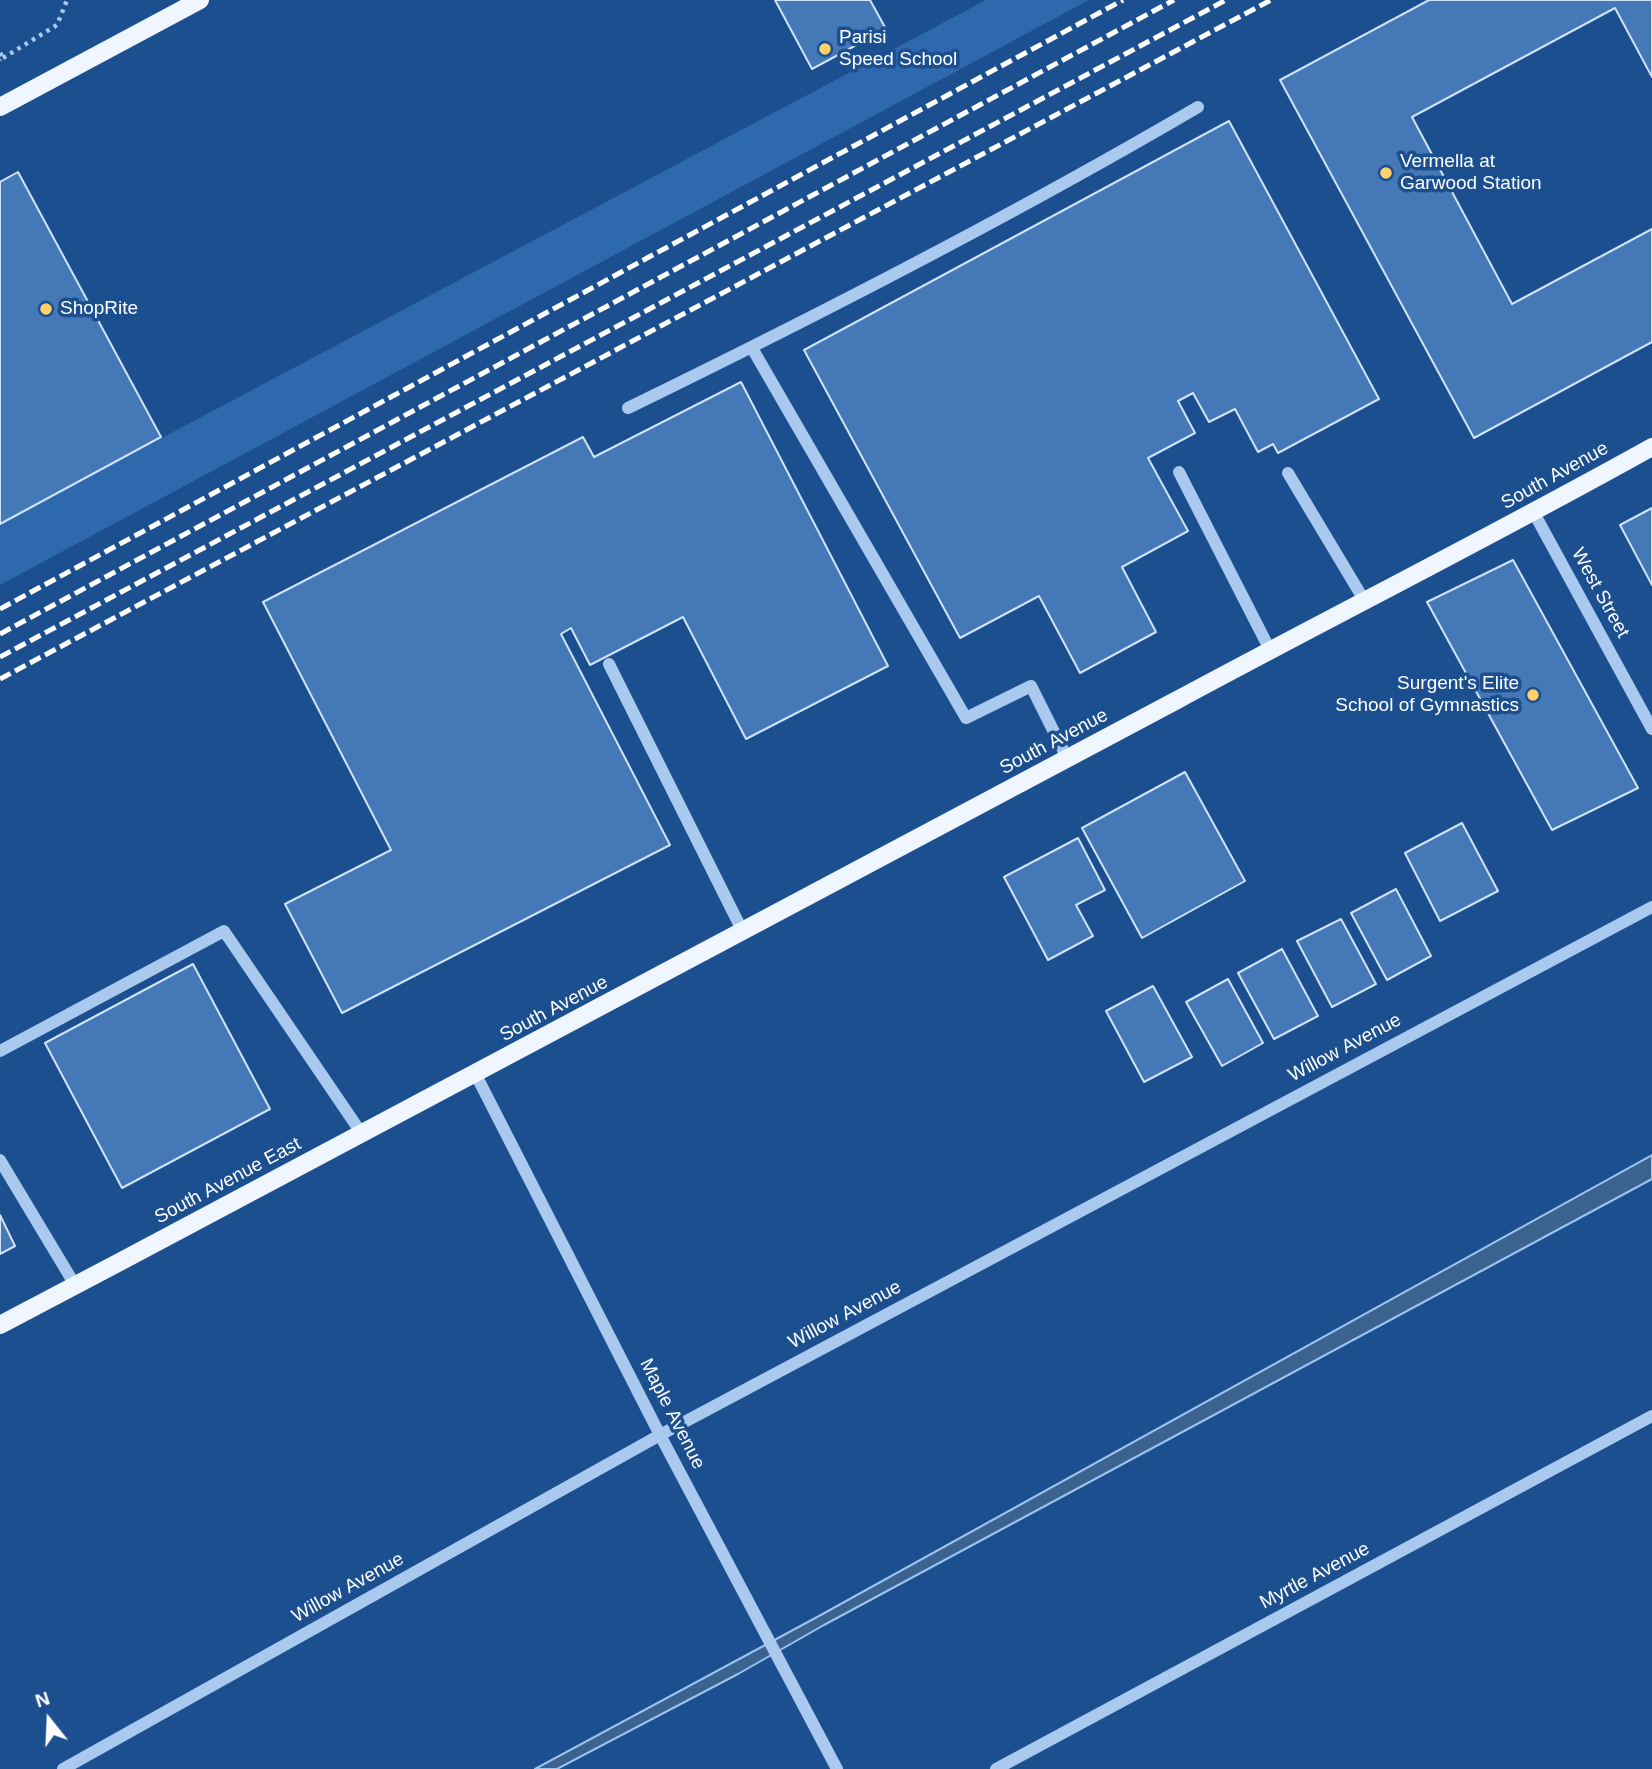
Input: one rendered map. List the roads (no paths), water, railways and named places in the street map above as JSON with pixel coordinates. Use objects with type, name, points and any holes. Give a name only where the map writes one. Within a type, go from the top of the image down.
[{"type":"main road","points":[[0,107],[200,0]]},
{"type":"main road","name":"South Avenue","points":[[476,1074],[1364,600],[1534,513],[1652,447]]},
{"type":"main road","name":"South Avenue East","points":[[0,1325],[476,1074]]},
{"type":"street","points":[[628,408],[752,348],[1002,217],[1198,107]]},
{"type":"street","points":[[752,348],[966,718],[1031,685],[1067,758]]},
{"type":"street","points":[[1179,472],[1270,650]]},
{"type":"street","points":[[1288,473],[1364,600]]},
{"type":"street","name":"West Street","points":[[1534,513],[1652,729]]},
{"type":"street","points":[[609,664],[743,932]]},
{"type":"street","name":"Willow Avenue","points":[[63,1769],[660,1435],[1652,907]]},
{"type":"street","points":[[0,1051],[224,931],[362,1134]]},
{"type":"street","name":"Maple Avenue","points":[[476,1074],[660,1435],[837,1769]]},
{"type":"street","points":[[0,1160],[75,1285]]},
{"type":"street","name":"Myrtle Avenue","points":[[996,1769],[1652,1416]]},
{"type":"railway","points":[[0,609],[1123,0]]},
{"type":"railway","points":[[0,634],[1174,0]]},
{"type":"railway","points":[[0,657],[1226,0]]},
{"type":"railway","points":[[0,679],[1271,0]]},
{"type":"place","name":"Parisi Speed School","points":[[825,49]]},
{"type":"place","name":"Vermella at Garwood Station","points":[[1386,173]]},
{"type":"place","name":"ShopRite","points":[[46,309]]},
{"type":"place","name":"Surgent's Elite School of Gymnastics","points":[[1533,695]]}]
